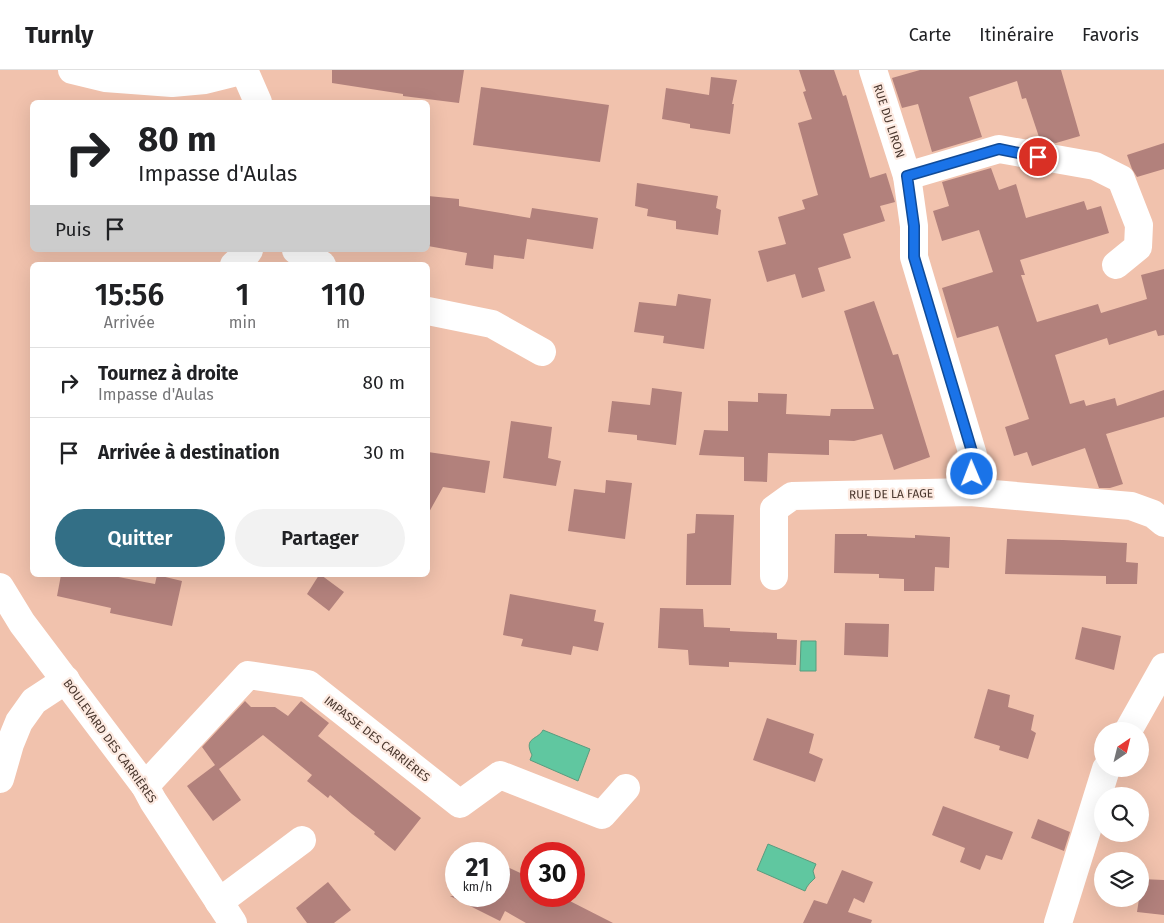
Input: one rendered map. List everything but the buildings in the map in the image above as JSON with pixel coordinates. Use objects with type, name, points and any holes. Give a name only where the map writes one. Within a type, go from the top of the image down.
[{"type":"street","points":[[72,70],[106,78],[172,83],[205,80],[244,70],[257,100]]},
{"type":"street","name":"RUE DU LIRON","points":[[873,70],[907,176],[914,226],[914,257],[973,455],[970,492]]},
{"type":"street","points":[[907,176],[999,149],[1095,166],[1121,178],[1139,226],[1138,248],[1116,265]]},
{"type":"street","points":[[238,262],[248,252]]},
{"type":"street","points":[[299,252],[317,262]]},
{"type":"street","points":[[430,311],[492,324],[542,352]]},
{"type":"street","name":"RUE DE LA FAGE","points":[[774,576],[774,508],[792,496],[970,492],[1131,506],[1153,514],[1164,523]]},
{"type":"street","name":"BOULEVARD DES CARRIÈRES","points":[[0,587],[22,623],[145,786],[226,912]]},
{"type":"street","points":[[1133,722],[1164,667]]},
{"type":"street","name":"IMPASSE DES CARRIÈRES","points":[[145,786],[248,675],[308,684],[460,804],[500,775],[602,815],[626,788]]},
{"type":"street","points":[[0,778],[10,744],[20,722],[34,701],[66,680]]},
{"type":"street","points":[[1058,923],[1103,778]]},
{"type":"street","points":[[226,912],[302,840]]},
{"type":"shaded area","points":[[801,641],[816,641],[816,671],[800,671]]},
{"type":"shaded area","points":[[543,730],[590,749],[578,781],[530,760],[532,755],[530,742]]},
{"type":"shaded area","points":[[768,844],[816,864],[813,871],[815,878],[805,891],[757,870]]},
{"type":"route","points":[[972,474],[973,455],[914,257],[914,226],[907,176],[999,149],[1038,157]]}]
